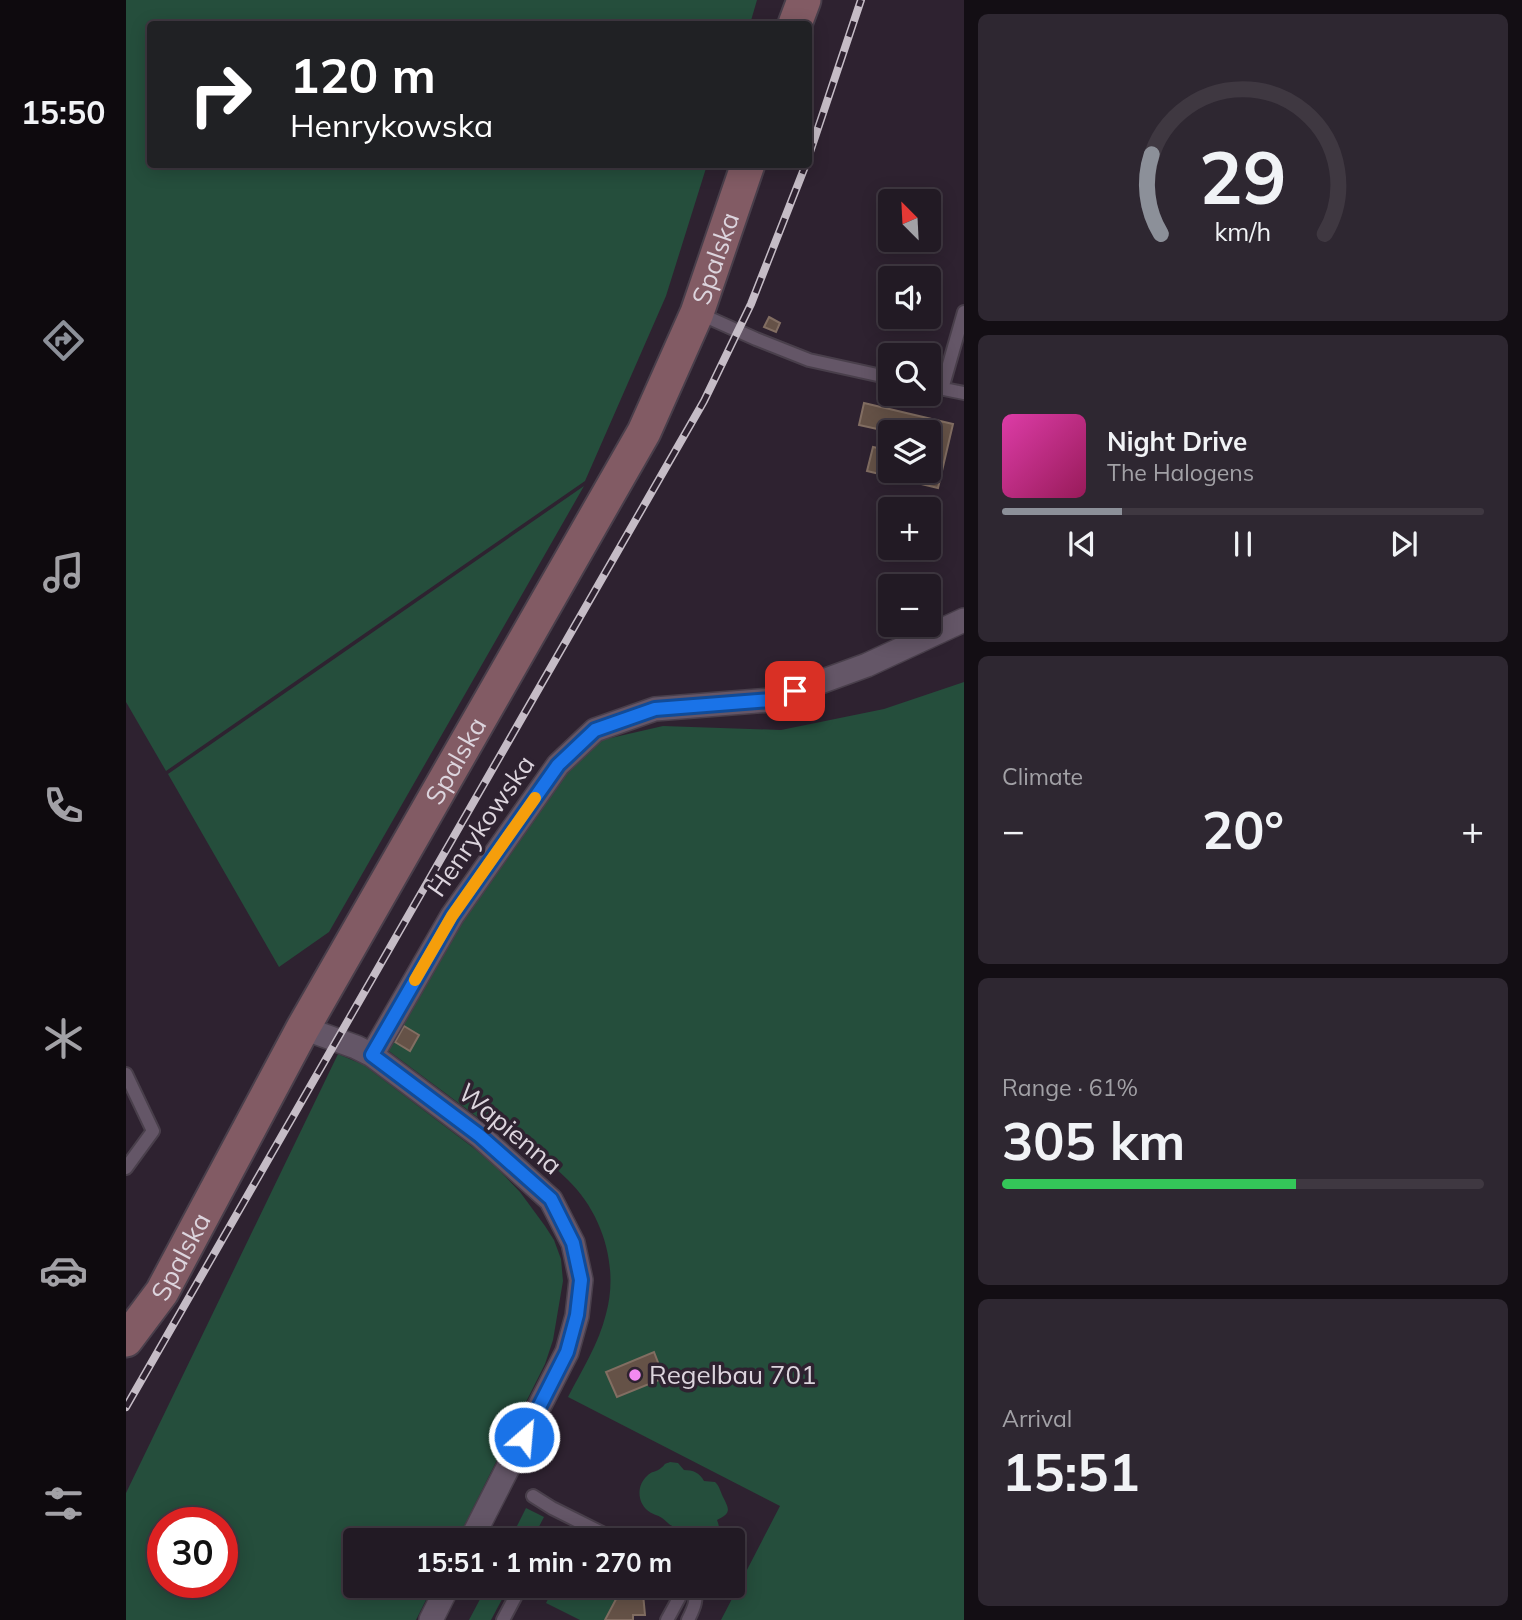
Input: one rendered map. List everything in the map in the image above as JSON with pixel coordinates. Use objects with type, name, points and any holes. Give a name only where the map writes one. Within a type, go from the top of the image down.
[{"type":"street","points":[[796,21],[804,0]]},
{"type":"street","name":"Spalska","points":[[126,1340],[162,1292],[303,1028],[644,432],[697,313],[747,168]]},
{"type":"street","name":"Henrykowska","points":[[372,1055],[452,916],[558,765],[595,730],[655,709],[771,700],[867,665],[964,620]]},
{"type":"street","points":[[303,1028],[356,1046],[372,1055]]},
{"type":"street","name":"Wapienna","points":[[372,1055],[480,1136],[551,1199],[573,1243],[581,1280],[577,1315],[567,1352],[477,1528]]},
{"type":"street","points":[[431,1620],[442,1598]]},
{"type":"lane","points":[[941,372],[964,312]]},
{"type":"lane","points":[[697,313],[809,360],[878,375]]},
{"type":"lane","points":[[941,389],[964,394]]},
{"type":"lane","points":[[126,1074],[153,1131],[126,1168]]},
{"type":"lane","points":[[533,1496],[593,1528]]},
{"type":"lane","points":[[503,1620],[515,1598]]},
{"type":"lane","points":[[667,1620],[679,1598]]},
{"type":"lane","points":[[688,1620],[696,1598]]},
{"type":"green space","points":[[126,0],[757,0],[751,21],[147,21],[147,168],[706,168],[666,296],[585,481],[166,771],[126,702]]},
{"type":"green space","points":[[584,486],[329,932],[279,967],[168,774]]},
{"type":"green space","points":[[964,682],[964,1620],[721,1620],[732,1598],[745,1598],[745,1574],[780,1506],[568,1397],[599,1335],[610,1296],[609,1260],[599,1225],[591,1209],[568,1180],[542,1158],[496,1124],[492,1128],[386,1049],[462,923],[565,772],[602,740],[663,726],[781,730],[884,709]]},
{"type":"green space","points":[[338,1054],[364,1065],[475,1149],[520,1192],[545,1226],[561,1259],[563,1281],[553,1340],[545,1364],[463,1528],[343,1528],[343,1598],[427,1598],[416,1620],[126,1620],[126,1493]]},
{"type":"green space","points":[[678,1463],[684,1470],[696,1472],[704,1481],[715,1482],[728,1510],[717,1520],[719,1528],[672,1526],[644,1506],[641,1502],[641,1484],[650,1473],[665,1464]]},
{"type":"green space","points":[[526,1508],[544,1517],[538,1528],[516,1528]]},
{"type":"green space","points":[[481,1598],[503,1598],[491,1620],[469,1620]]},
{"type":"green space","points":[[549,1598],[616,1598],[605,1620],[580,1620],[546,1603]]},
{"type":"building","points":[[769,317],[780,323],[776,332],[764,327]]},
{"type":"building","points":[[864,403],[936,420],[878,420],[878,429],[859,425]]},
{"type":"building","points":[[941,421],[953,424],[941,475]]},
{"type":"building","points":[[873,447],[878,448],[878,474],[867,471]]},
{"type":"building","points":[[917,483],[939,483],[938,488]]},
{"type":"building","points":[[404,1026],[419,1035],[410,1051],[395,1042]]},
{"type":"building","name":"Regelbau 701","points":[[654,1352],[664,1378],[617,1397],[606,1372]]},
{"type":"building","points":[[617,1598],[643,1598],[645,1615],[633,1615],[633,1620],[605,1620]]},
{"type":"railway","points":[[812,146],[861,0]]},
{"type":"railway","points":[[126,1407],[704,401],[751,304],[804,168]]},
{"type":"slow traffic","points":[[415,980],[452,916],[535,798]]},
{"type":"place","name":"Regelbau 701","points":[[635,1375]]},
{"type":"route","points":[[524,1437],[567,1352],[577,1315],[581,1280],[573,1243],[551,1199],[480,1136],[372,1055],[452,916],[558,765],[595,730],[655,709],[771,700],[795,691]]}]
